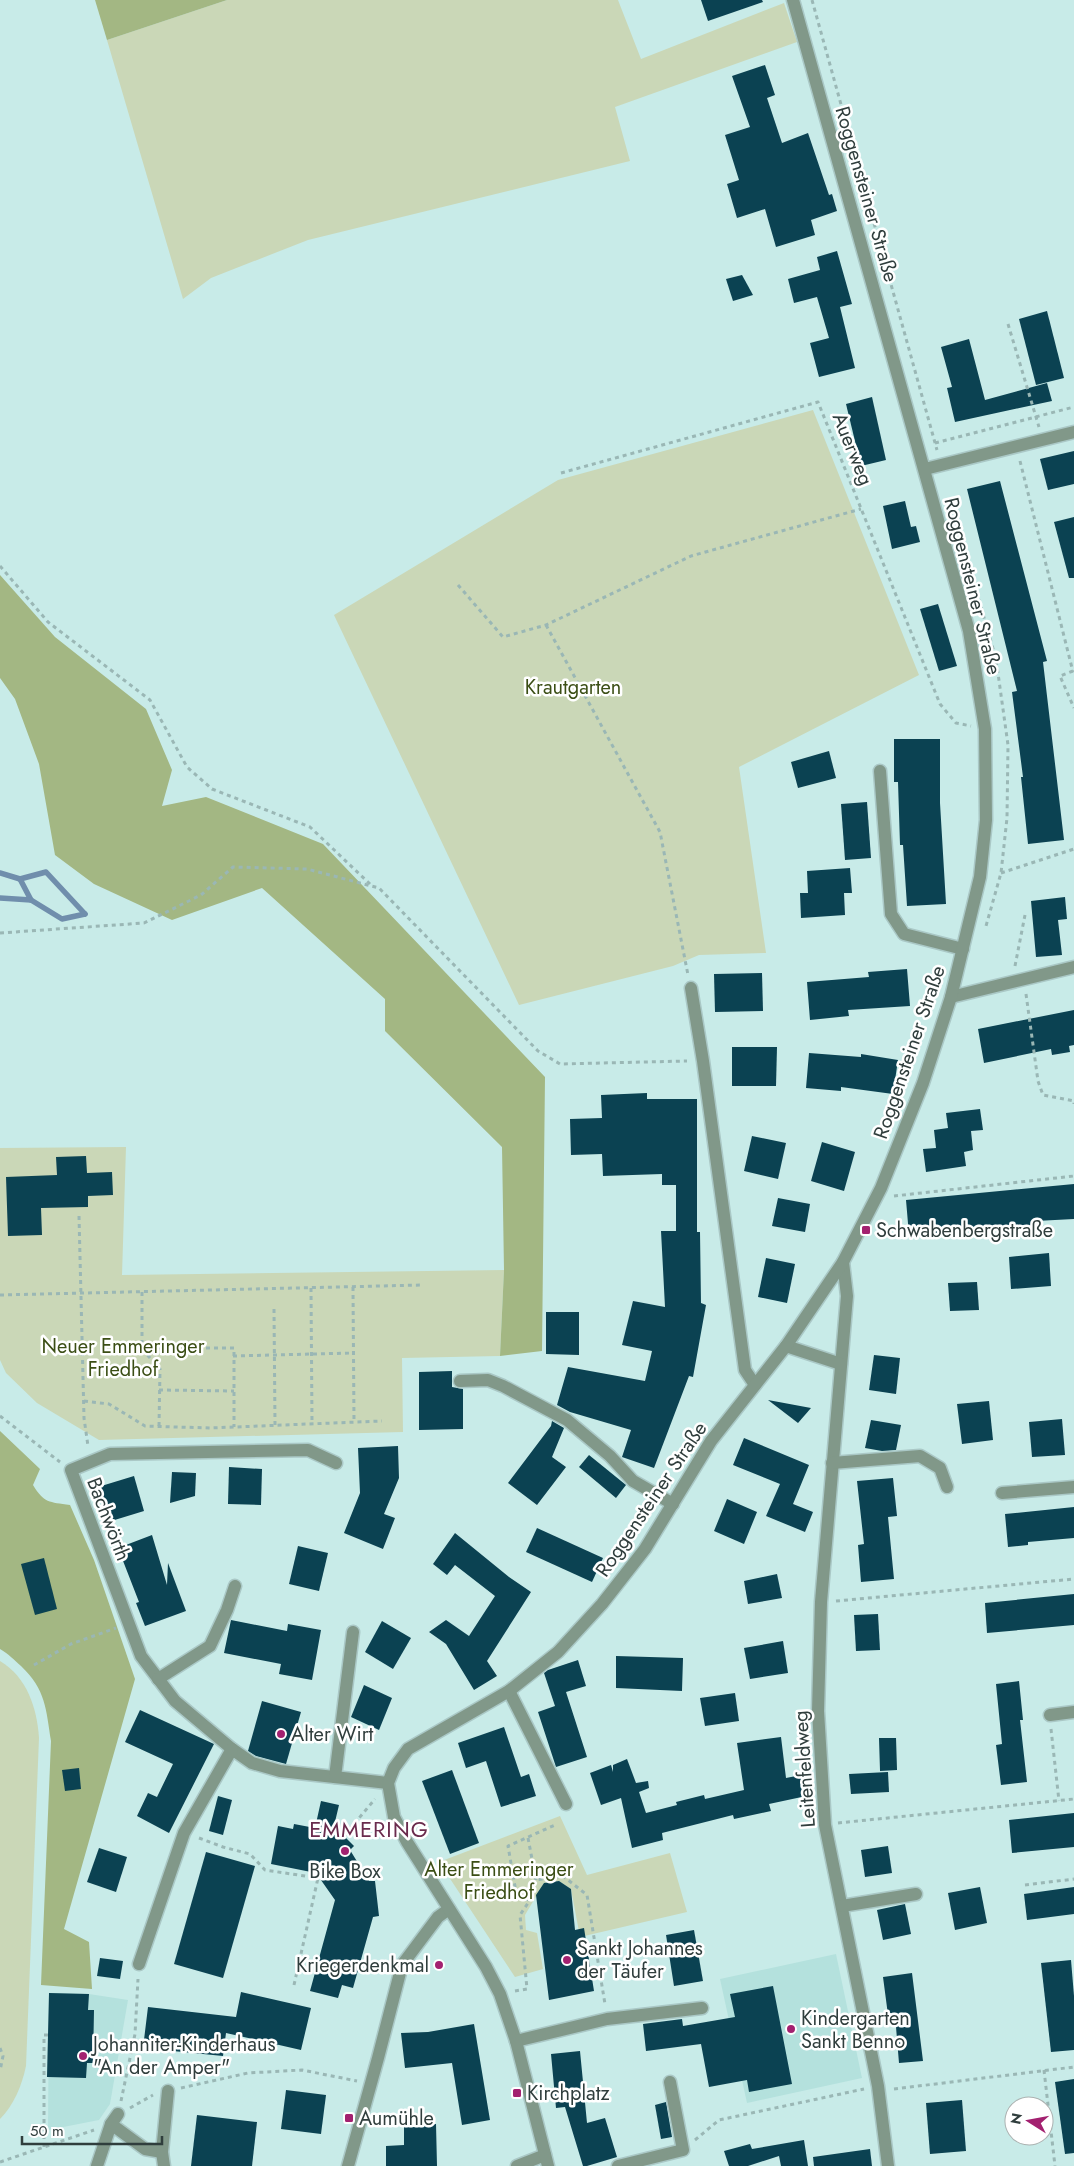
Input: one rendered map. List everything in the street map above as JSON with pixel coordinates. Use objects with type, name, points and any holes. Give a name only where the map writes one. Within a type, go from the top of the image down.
[{"type":"street","name":"Roggensteiner Straße","points":[[388,1784],[394,1768],[408,1749],[509,1691],[558,1652],[602,1604],[645,1549],[711,1441],[786,1346],[843,1262],[881,1188],[922,1083],[951,998],[980,877],[986,820],[985,729],[970,631],[793,0]]},
{"type":"street","points":[[925,469],[1074,432]]},
{"type":"street","points":[[880,771],[891,914],[904,934],[963,949]]},
{"type":"street","points":[[951,998],[1074,967]]},
{"type":"street","points":[[690,988],[703,1061],[745,1370],[755,1385]]},
{"type":"street","name":"Leitenfeldweg","points":[[843,1262],[847,1296],[821,1602],[818,1711],[825,1825],[878,2086],[888,2166]]},
{"type":"street","points":[[786,1346],[841,1364]]},
{"type":"street","points":[[460,1381],[488,1380],[504,1386],[567,1420],[610,1456],[633,1481],[673,1504]]},
{"type":"street","name":"Bachwörth","points":[[336,1462],[308,1450],[110,1454],[70,1470],[141,1656],[175,1701],[232,1749],[252,1763],[280,1771],[388,1784]]},
{"type":"street","points":[[832,1463],[920,1456],[940,1468],[947,1487]]},
{"type":"street","points":[[1002,1493],[1074,1487]]},
{"type":"street","points":[[158,1679],[210,1646],[227,1610],[235,1586]]},
{"type":"street","points":[[335,1777],[353,1632]]},
{"type":"street","points":[[509,1691],[566,1804]]},
{"type":"street","points":[[1050,1715],[1074,1712]]},
{"type":"street","points":[[138,1964],[184,1833],[232,1749]]},
{"type":"street","points":[[388,1784],[394,1817],[407,1842],[486,1967],[500,1994],[516,2041],[547,2161],[517,2166]]},
{"type":"street","points":[[842,1906],[916,1894]]},
{"type":"street","points":[[348,2166],[402,1965],[438,1917],[449,1909]]},
{"type":"street","points":[[516,2041],[607,2019],[702,2008]]},
{"type":"street","points":[[618,2166],[684,2150],[670,2082]]},
{"type":"street","points":[[164,2166],[162,2152],[168,2091]]},
{"type":"street","points":[[97,2166],[114,2119],[144,2149],[162,2152]]},
{"type":"path","points":[[1008,324],[1042,440]]},
{"type":"path","name":"Auerweg","points":[[561,473],[818,402],[940,704],[956,723],[985,729]]},
{"type":"path","points":[[935,443],[1074,408]]},
{"type":"path","points":[[1016,446],[1073,671],[1060,676],[1074,708]]},
{"type":"path","points":[[458,585],[503,638],[546,625],[692,556],[861,509]]},
{"type":"path","points":[[0,566],[48,622],[150,700],[187,767],[212,788],[310,827],[371,885]]},
{"type":"path","points":[[546,625],[660,832],[690,988]]},
{"type":"path","points":[[1001,873],[1074,849]]},
{"type":"path","points":[[0,933],[144,923],[201,895],[233,867],[307,869],[379,888],[538,1051],[560,1064],[703,1061]]},
{"type":"path","points":[[1025,915],[1018,982],[1038,1081],[1043,1095],[1074,1101],[1074,1104]]},
{"type":"path","points":[[881,1188],[893,1196],[1074,1176]]},
{"type":"path","points":[[79,1216],[84,1401],[90,1462]]},
{"type":"path","points":[[0,1295],[422,1285]]},
{"type":"path","points":[[353,1287],[354,1422]]},
{"type":"path","points":[[311,1288],[312,1424]]},
{"type":"path","points":[[142,1292],[142,1348],[160,1369],[159,1427]]},
{"type":"path","points":[[274,1309],[275,1425]]},
{"type":"path","points":[[142,1348],[234,1348],[234,1427]]},
{"type":"path","points":[[234,1356],[354,1353]]},
{"type":"path","points":[[159,1390],[234,1391]]},
{"type":"path","points":[[84,1401],[109,1404],[145,1426],[159,1427],[234,1427],[382,1422]]},
{"type":"path","points":[[0,1416],[70,1470]]},
{"type":"path","points":[[821,1602],[1074,1579]]},
{"type":"path","points":[[34,1665],[71,1644],[129,1624]]},
{"type":"path","points":[[1050,1715],[1058,1801]]},
{"type":"path","points":[[344,1836],[388,1784]]},
{"type":"path","points":[[825,1825],[1074,1799]]},
{"type":"path","points":[[530,1900],[516,1898],[508,1846],[555,1825]]},
{"type":"path","points":[[184,1833],[223,1847],[250,1854],[265,1870],[318,1878],[294,1985]]},
{"type":"path","points":[[500,1994],[527,1989],[520,1915],[530,1900],[536,1880],[528,1838]]},
{"type":"path","points":[[536,1880],[563,1876],[587,1895],[607,2019]]},
{"type":"path","points":[[1025,1885],[1074,1879]]},
{"type":"path","points":[[114,2119],[135,2034],[138,1964]]},
{"type":"path","points":[[44,2147],[44,2036],[48,2035]]},
{"type":"path","points":[[0,2048],[3,2056],[0,2071]]},
{"type":"path","points":[[684,2150],[719,2120],[878,2086],[892,2090],[1074,2067]]},
{"type":"path","points":[[0,2162],[114,2119],[155,2094],[248,2073],[302,2070],[371,2084]]},
{"type":"path","points":[[1044,2070],[1055,2166]]},
{"type":"shaded area","name":"Kindergarten Sankt Benno","points":[[836,1954],[862,2078],[747,2103],[720,1979]]},
{"type":"shaded area","name":"Johanniter-Kinderhaus \"An der Amper\"","points":[[49,1993],[89,1994],[128,2000],[110,2104],[99,2120],[48,2130]]},
{"type":"green space","points":[[95,0],[227,0],[107,40]]},
{"type":"green space","points":[[227,0],[618,0],[641,59],[784,3],[797,42],[615,107],[630,161],[308,240],[211,278],[183,299],[107,40]]},
{"type":"green space","name":"Krautgarten","points":[[813,410],[919,675],[739,767],[766,953],[699,955],[673,966],[519,1005],[334,615],[558,480]]},
{"type":"green space","points":[[0,575],[55,637],[146,709],[172,770],[162,806],[206,797],[323,844],[545,1077],[542,1351],[500,1356],[504,1270],[502,1147],[385,1031],[385,999],[262,888],[172,920],[94,884],[55,855],[39,764],[15,699],[0,678]]},
{"type":"green space","name":"Neuer Emmeringer Friedhof","points":[[126,1147],[122,1275],[504,1270],[500,1356],[402,1358],[403,1432],[99,1440],[37,1403],[6,1373],[0,1360],[0,1148]]},
{"type":"green space","points":[[0,1431],[40,1469],[33,1485],[40,1495],[48,1501],[70,1505],[94,1560],[135,1679],[64,1929],[89,1942],[92,1989],[41,1985],[51,1741],[44,1700],[36,1683],[21,1666],[0,1649]]},
{"type":"green space","points":[[0,1661],[24,1684],[33,1705],[39,1738],[26,2066],[17,2094],[0,2119]]},
{"type":"green space","name":"Alter Emmeringer Friedhof","points":[[560,1816],[587,1875],[670,1853],[687,1912],[580,1937],[571,1889],[559,1881],[544,1883],[525,1915],[526,1930],[537,1933],[543,1969],[515,1977],[439,1862]]},
{"type":"building","points":[[701,0],[762,0],[763,2],[708,21]]},
{"type":"building","points":[[765,65],[775,95],[767,98],[782,143],[808,133],[829,195],[832,194],[837,211],[811,220],[815,235],[776,247],[765,209],[737,218],[727,184],[739,180],[725,135],[750,127],[732,76]]},
{"type":"building","points":[[837,251],[852,304],[840,307],[855,368],[819,377],[810,343],[829,338],[817,297],[794,303],[788,279],[820,270],[817,257]]},
{"type":"building","points":[[742,275],[753,295],[733,301],[726,279]]},
{"type":"building","points":[[1047,311],[1064,378],[1036,385],[1019,319]]},
{"type":"building","points":[[969,339],[985,400],[1047,383],[1052,401],[955,422],[947,388],[952,387],[941,347]]},
{"type":"building","points":[[872,397],[886,460],[861,466],[846,404]]},
{"type":"building","points":[[1074,451],[1074,484],[1048,490],[1040,459]]},
{"type":"building","points":[[1000,481],[1047,661],[1043,662],[1064,840],[1028,844],[1021,777],[1023,777],[1012,692],[1017,691],[967,489]]},
{"type":"building","points":[[905,501],[911,527],[916,526],[920,542],[892,549],[883,506]]},
{"type":"building","points":[[1074,517],[1074,578],[1069,578],[1054,522]]},
{"type":"building","points":[[938,604],[957,666],[939,671],[920,609]]},
{"type":"building","points":[[894,739],[940,739],[940,803],[946,904],[907,906],[903,845],[900,845],[898,782],[894,782]]},
{"type":"building","points":[[829,751],[836,778],[798,788],[791,762]]},
{"type":"building","points":[[867,802],[871,858],[845,860],[841,804]]},
{"type":"building","points":[[850,868],[852,893],[844,893],[845,915],[801,918],[800,893],[808,893],[807,871]]},
{"type":"building","points":[[1065,897],[1067,919],[1058,920],[1062,955],[1036,957],[1031,901]]},
{"type":"building","points":[[907,969],[910,1006],[848,1010],[849,1016],[810,1020],[807,982],[869,977],[868,972]]},
{"type":"building","points":[[762,973],[763,1011],[715,1012],[714,974]]},
{"type":"building","points":[[1074,1010],[1074,1045],[1069,1046],[1070,1052],[1052,1055],[1051,1049],[984,1063],[978,1029]]},
{"type":"building","points":[[732,1047],[777,1047],[776,1086],[732,1086]]},
{"type":"building","points":[[809,1053],[861,1057],[861,1054],[898,1060],[893,1094],[841,1087],[841,1091],[806,1088]]},
{"type":"building","points":[[647,1093],[647,1099],[697,1099],[697,1232],[700,1232],[701,1303],[706,1305],[693,1377],[689,1376],[654,1468],[622,1457],[631,1430],[570,1412],[557,1405],[568,1367],[645,1381],[652,1351],[622,1345],[633,1301],[665,1307],[661,1231],[676,1231],[676,1185],[662,1185],[662,1174],[603,1176],[602,1154],[571,1155],[570,1119],[602,1118],[601,1095]]},
{"type":"building","points":[[980,1109],[983,1130],[971,1131],[973,1150],[964,1152],[966,1166],[926,1172],[923,1149],[936,1148],[934,1130],[948,1128],[946,1113]]},
{"type":"building","points":[[752,1136],[786,1143],[778,1179],[744,1171]]},
{"type":"building","points":[[822,1142],[855,1152],[844,1191],[811,1181]]},
{"type":"building","points":[[86,1156],[87,1173],[112,1172],[113,1195],[88,1196],[88,1207],[41,1208],[42,1235],[8,1236],[6,1177],[57,1175],[56,1157]]},
{"type":"building","points":[[1074,1184],[1074,1219],[1036,1221],[1036,1225],[909,1235],[906,1200]]},
{"type":"building","points":[[778,1198],[810,1204],[805,1232],[772,1226]]},
{"type":"building","points":[[1049,1253],[1051,1286],[1011,1289],[1009,1257]]},
{"type":"building","points":[[766,1258],[795,1264],[787,1303],[758,1297]]},
{"type":"building","points":[[977,1282],[979,1310],[950,1311],[948,1283]]},
{"type":"building","points":[[546,1312],[579,1312],[579,1355],[546,1354]]},
{"type":"building","points":[[874,1355],[900,1358],[896,1394],[869,1390]]},
{"type":"building","points":[[452,1371],[452,1387],[463,1389],[463,1429],[419,1430],[419,1372]]},
{"type":"building","points":[[768,1400],[811,1408],[798,1423]]},
{"type":"building","points":[[989,1401],[993,1440],[962,1444],[957,1404]]},
{"type":"building","points":[[1062,1419],[1065,1455],[1032,1457],[1029,1422]]},
{"type":"building","points":[[871,1420],[901,1425],[896,1450],[882,1451],[865,1448]]},
{"type":"building","points":[[552,1421],[564,1428],[552,1457],[566,1467],[537,1505],[508,1483],[551,1426]]},
{"type":"building","points":[[744,1438],[809,1465],[793,1504],[813,1512],[805,1532],[766,1516],[780,1484],[733,1465]]},
{"type":"building","points":[[398,1446],[399,1478],[384,1514],[395,1518],[383,1549],[344,1533],[360,1493],[358,1448]]},
{"type":"building","points":[[589,1455],[626,1485],[616,1498],[579,1467]]},
{"type":"building","points":[[229,1467],[262,1469],[261,1505],[228,1504]]},
{"type":"building","points":[[172,1472],[196,1473],[195,1496],[170,1503]]},
{"type":"building","points":[[134,1476],[144,1511],[108,1522],[98,1487]]},
{"type":"building","points":[[893,1478],[897,1516],[888,1517],[894,1579],[861,1582],[858,1545],[864,1544],[857,1481]]},
{"type":"building","points":[[727,1499],[757,1512],[744,1544],[714,1531]]},
{"type":"building","points":[[1074,1507],[1074,1538],[1028,1542],[1028,1545],[1008,1547],[1005,1514]]},
{"type":"building","points":[[537,1528],[603,1558],[592,1582],[526,1552]]},
{"type":"building","points":[[455,1533],[509,1577],[531,1592],[487,1661],[497,1676],[474,1690],[446,1644],[429,1632],[446,1620],[469,1636],[495,1596],[455,1565],[447,1575],[433,1564]]},
{"type":"building","points":[[152,1535],[167,1585],[168,1563],[186,1611],[145,1626],[136,1603],[139,1602],[118,1548]]},
{"type":"building","points":[[298,1546],[328,1553],[319,1591],[289,1584]]},
{"type":"building","points":[[44,1558],[57,1609],[35,1615],[21,1564]]},
{"type":"building","points":[[777,1574],[782,1598],[748,1604],[744,1581]]},
{"type":"building","points":[[1074,1594],[1074,1625],[987,1633],[985,1603]]},
{"type":"building","points":[[878,1614],[880,1650],[856,1651],[854,1615]]},
{"type":"building","points":[[231,1620],[287,1631],[288,1624],[321,1630],[312,1680],[279,1674],[281,1664],[224,1653]]},
{"type":"building","points":[[382,1621],[411,1638],[393,1669],[365,1652]]},
{"type":"building","points":[[783,1641],[788,1673],[750,1679],[744,1648]]},
{"type":"building","points":[[616,1656],[683,1658],[682,1691],[616,1688]]},
{"type":"building","points":[[578,1660],[586,1686],[566,1692],[587,1757],[556,1767],[538,1712],[555,1706],[544,1673]]},
{"type":"building","points":[[1019,1681],[1023,1720],[1020,1720],[1027,1782],[1001,1785],[996,1745],[1002,1744],[996,1684]]},
{"type":"building","points":[[364,1685],[392,1698],[379,1730],[351,1717]]},
{"type":"building","points":[[735,1693],[739,1721],[705,1726],[700,1698]]},
{"type":"building","points":[[262,1701],[301,1712],[286,1764],[256,1756],[248,1751]]},
{"type":"building","points":[[140,1710],[214,1744],[169,1833],[137,1816],[148,1793],[157,1797],[173,1764],[125,1742]]},
{"type":"building","points":[[504,1727],[521,1777],[529,1774],[536,1796],[501,1807],[486,1761],[466,1768],[458,1743]]},
{"type":"building","points":[[781,1737],[786,1778],[806,1774],[811,1795],[769,1804],[771,1811],[734,1819],[733,1815],[662,1833],[663,1840],[632,1848],[621,1798],[601,1805],[590,1773],[611,1765],[613,1772],[613,1765],[627,1759],[636,1783],[648,1781],[649,1788],[639,1792],[646,1813],[677,1805],[676,1802],[704,1795],[705,1799],[744,1790],[737,1743]]},
{"type":"building","points":[[879,1738],[896,1738],[897,1770],[880,1771]]},
{"type":"building","points":[[79,1768],[81,1789],[65,1791],[62,1770]]},
{"type":"building","points":[[452,1770],[479,1843],[450,1854],[422,1781]]},
{"type":"building","points":[[888,1772],[889,1792],[851,1794],[849,1774]]},
{"type":"building","points":[[218,1796],[232,1800],[223,1835],[209,1831]]},
{"type":"building","points":[[321,1801],[339,1805],[334,1826],[354,1846],[350,1850],[369,1881],[375,1881],[379,1916],[373,1917],[353,1988],[342,1985],[338,1998],[310,1991],[335,1900],[316,1873],[271,1864],[278,1826],[293,1829],[294,1824],[315,1828]]},
{"type":"building","points":[[1074,1813],[1074,1847],[1012,1853],[1009,1820]]},
{"type":"building","points":[[888,1846],[892,1873],[865,1877],[861,1850]]},
{"type":"building","points":[[99,1848],[127,1857],[116,1892],[87,1882]]},
{"type":"building","points":[[206,1852],[255,1866],[223,1978],[174,1964]]},
{"type":"building","name":"Sankt Johannes der Täufer","points":[[559,1881],[571,1889],[575,1930],[584,1928],[594,1991],[549,2000],[536,1895],[544,1883]]},
{"type":"building","points":[[980,1887],[987,1923],[955,1930],[948,1893]]},
{"type":"building","points":[[1074,1887],[1074,1914],[1027,1920],[1024,1894]]},
{"type":"building","points":[[905,1904],[911,1934],[883,1940],[877,1910]]},
{"type":"building","points":[[694,1930],[703,1981],[674,1986],[666,1935]]},
{"type":"building","points":[[100,1958],[123,1961],[120,1979],[97,1976]]},
{"type":"building","points":[[1071,1960],[1074,1996],[1074,2050],[1051,2052],[1041,1963]]},
{"type":"building","points":[[912,1973],[923,2061],[899,2063],[895,2015],[888,2015],[883,1977]]},
{"type":"building","points":[[773,1986],[792,2084],[749,2092],[747,2080],[709,2087],[701,2044],[646,2051],[643,2024],[682,2019],[683,2026],[735,2017],[730,1994]]},
{"type":"building","points":[[241,1992],[311,2008],[301,2050],[226,2033],[223,2056],[143,2048],[148,2007],[236,2017]]},
{"type":"building","points":[[49,1993],[89,1994],[88,2010],[94,2010],[93,2063],[87,2063],[86,2078],[47,2077]]},
{"type":"building","points":[[474,2024],[490,2120],[462,2125],[452,2063],[405,2068],[401,2033],[428,2032]]},
{"type":"building","points":[[580,2051],[587,2123],[605,2118],[617,2157],[587,2166],[583,2166],[565,2107],[556,2108],[551,2054]]},
{"type":"building","points":[[1074,2079],[1074,2153],[1065,2154],[1055,2082]]},
{"type":"building","points":[[286,2090],[326,2095],[321,2134],[281,2129]]},
{"type":"building","points":[[962,2100],[966,2151],[930,2154],[926,2103]]},
{"type":"building","points":[[666,2102],[672,2137],[661,2139],[655,2105]]},
{"type":"building","points":[[197,2115],[257,2122],[252,2166],[191,2166]]},
{"type":"building","points":[[436,2124],[437,2166],[386,2166],[386,2146],[404,2145],[404,2125]]},
{"type":"building","points":[[804,2140],[808,2166],[781,2166],[779,2156],[748,2166],[729,2166],[724,2151],[750,2144],[752,2149]]},
{"type":"building","points":[[870,2149],[872,2166],[814,2166],[813,2157]]},
{"type":"waterway","points":[[0,873],[20,879],[46,872],[85,914]]},
{"type":"waterway","points":[[20,879],[31,900]]},
{"type":"waterway","points":[[0,898],[31,900],[62,919],[85,914]]},
{"type":"place","name":"Schwabenbergstraße","points":[[866,1230]]},
{"type":"place","name":"Alter Wirt","points":[[281,1734]]},
{"type":"place","name":"Bike Box","points":[[345,1851]]},
{"type":"place","name":"Sankt Johannes der Täufer","points":[[567,1960]]},
{"type":"place","name":"Kriegerdenkmal","points":[[439,1965]]},
{"type":"place","name":"Kindergarten Sankt Benno","points":[[791,2029]]},
{"type":"place","name":"Johanniter-Kinderhaus \"An der Amper\"","points":[[83,2056]]},
{"type":"place","name":"Kirchplatz","points":[[517,2093]]},
{"type":"place","name":"Aumühle","points":[[349,2118]]},
{"type":"district","name":"EMMERING","points":[[369,1829]]}]
